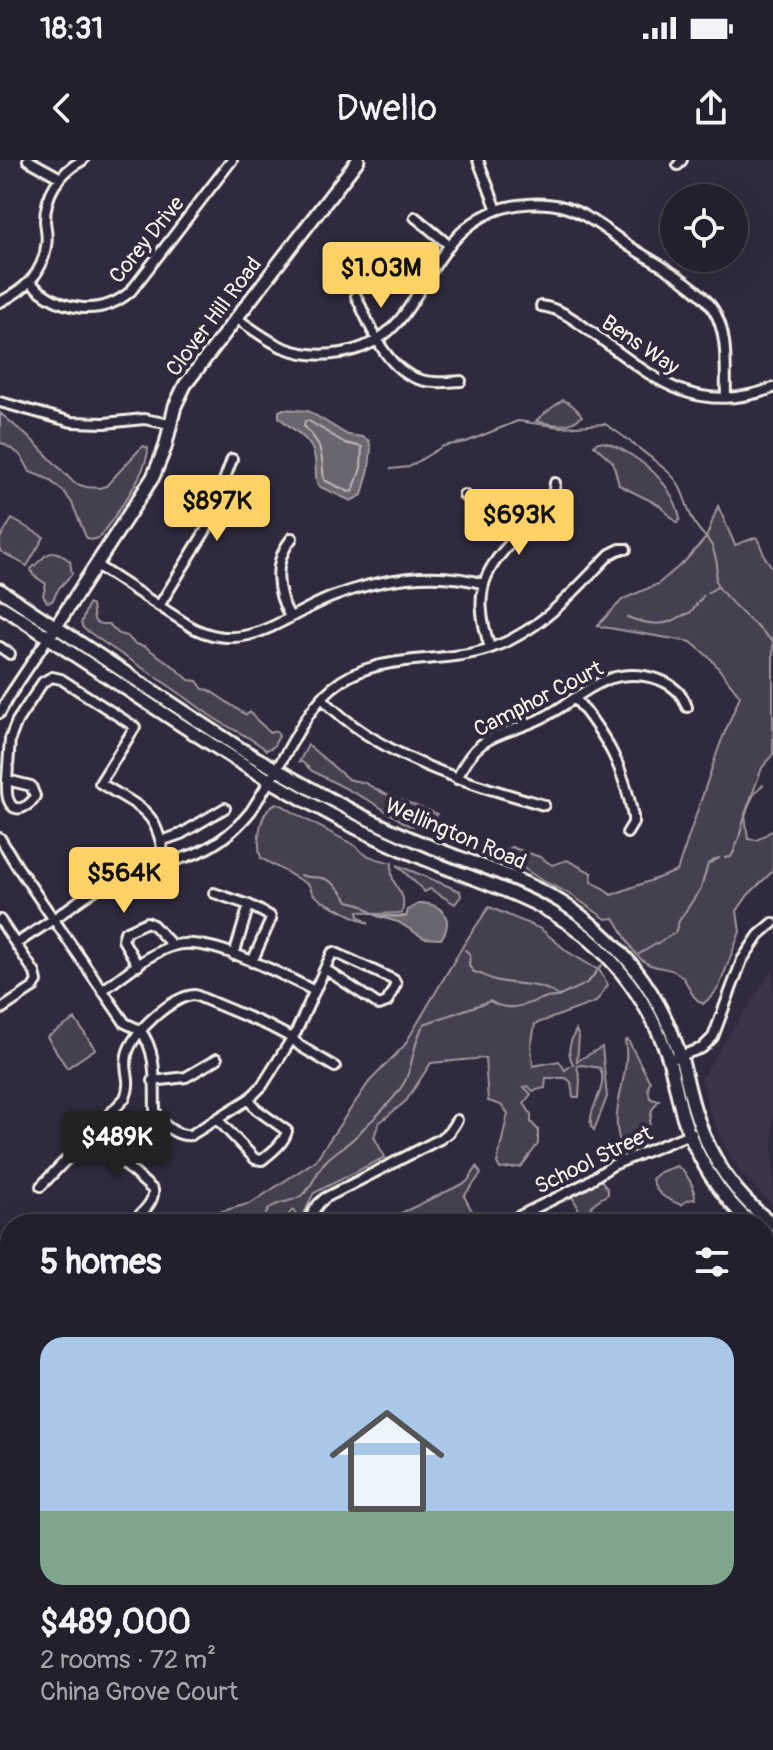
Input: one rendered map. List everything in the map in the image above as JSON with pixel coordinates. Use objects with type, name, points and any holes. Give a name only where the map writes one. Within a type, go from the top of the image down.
[{"type":"main road","name":"Clover Hill Road","points":[[48,638],[153,477],[165,448],[175,406],[185,385],[358,160]]},
{"type":"main road","name":"Wellington Road","points":[[0,590],[244,751],[272,775]]},
{"type":"main road","name":"Wellington Road","points":[[0,606],[272,775],[324,796],[445,854],[528,885],[572,910],[611,943],[637,972],[656,1001],[675,1058],[703,1164],[743,1214]]},
{"type":"main road","name":"Wellington Road","points":[[696,1132],[724,1174],[760,1214]]},
{"type":"street","points":[[28,160],[59,177]]},
{"type":"street","points":[[0,302],[30,282],[44,257],[46,209],[50,196],[59,177],[83,160]]},
{"type":"street","name":"Corey Drive","points":[[30,282],[52,300],[73,307],[107,306],[124,298],[232,160]]},
{"type":"street","points":[[478,160],[497,210]]},
{"type":"street","points":[[236,318],[272,342],[296,352],[342,354],[362,347],[395,326],[449,245],[478,219],[518,205],[562,206],[601,225],[691,286],[712,307],[721,325],[726,398]]},
{"type":"street","points":[[415,217],[449,245]]},
{"type":"street","points":[[356,296],[395,365],[409,376],[437,382],[461,381]]},
{"type":"street","name":"Bens Way","points":[[541,306],[566,313],[641,369],[675,389],[698,396],[726,398],[773,388]]},
{"type":"street","points":[[0,402],[72,422],[144,419],[170,424]]},
{"type":"street","points":[[159,606],[206,530],[232,459]]},
{"type":"street","points":[[490,648],[480,610],[484,584],[492,566],[549,503],[555,483]]},
{"type":"street","points":[[464,495],[513,540]]},
{"type":"street","points":[[290,617],[282,603],[278,584],[280,561],[292,538]]},
{"type":"street","points":[[16,944],[109,882],[200,852],[222,839],[251,811],[322,698],[347,678],[388,662],[469,653],[517,637],[543,620],[610,554],[626,549]]},
{"type":"street","points":[[96,565],[199,631],[239,638],[253,635],[350,590],[390,581],[451,577],[484,584]]},
{"type":"street","name":"Clover Hill Road","points":[[0,713],[48,638]]},
{"type":"street","points":[[0,647],[10,654]]},
{"type":"street","name":"Camphor Court","points":[[457,779],[478,746],[497,735],[543,718],[590,687],[610,679],[645,676],[671,685],[680,693],[687,707]]},
{"type":"street","points":[[7,780],[4,759],[17,721],[43,682],[52,677],[61,679],[135,727],[100,783],[146,812],[155,822],[165,863]]},
{"type":"street","points":[[322,698],[343,718],[376,740],[457,779],[544,805]]},
{"type":"street","points":[[575,698],[602,732],[619,765],[633,814],[633,823],[627,833]]},
{"type":"street","points":[[161,841],[181,834],[225,808]]},
{"type":"street","points":[[0,838],[125,1023],[140,1030],[145,1037],[152,1053],[157,1116],[182,1136],[191,1135],[217,1119],[249,1099],[262,1086],[292,1038],[332,953],[336,951],[396,984],[385,1004],[379,1005],[325,969]]},
{"type":"street","points":[[214,893],[269,915],[271,919],[252,962]]},
{"type":"street","points":[[234,955],[249,905]]},
{"type":"street","points":[[0,920],[35,973],[37,981],[33,988],[0,1010]]},
{"type":"street","points":[[138,966],[123,940],[125,932],[151,923],[173,946]]},
{"type":"street","points":[[675,1058],[702,1048],[713,1037],[742,960],[759,935],[773,923]]},
{"type":"street","points":[[103,990],[162,950],[184,944],[202,944],[252,962],[315,991]]},
{"type":"street","points":[[41,1186],[125,1098],[129,1087],[127,1055],[140,1030],[154,1017],[190,995],[239,1013],[292,1038],[335,1067]]},
{"type":"street","points":[[153,1081],[186,1077],[217,1059]]},
{"type":"street","points":[[217,1119],[255,1159],[262,1160],[277,1147],[287,1131],[256,1109],[249,1099]]},
{"type":"street","points":[[313,1214],[317,1204],[325,1198],[440,1139],[457,1120]]},
{"type":"street","name":"School Street","points":[[523,1214],[584,1184],[613,1165],[696,1132]]},
{"type":"street","points":[[91,1134],[153,1190],[151,1202],[140,1214]]},
{"type":"shaded area","points":[[563,400],[574,406],[582,416],[566,424],[536,421],[545,413]]},
{"type":"shaded area","points":[[0,413],[74,483],[86,487],[106,486],[139,450],[144,446],[148,448],[136,482],[99,538],[90,540],[86,537],[64,492],[48,479],[30,472],[19,454],[0,442]]},
{"type":"shaded area","points":[[598,442],[622,450],[654,473],[675,503],[680,519],[677,523],[659,505],[619,485],[613,462],[594,445]]},
{"type":"shaded area","points":[[718,506],[735,545],[757,537],[773,569],[773,754],[762,768],[745,814],[748,839],[757,840],[773,830],[773,871],[748,895],[737,911],[740,932],[719,987],[703,1004],[694,997],[679,974],[642,960],[614,918],[606,919],[570,894],[513,862],[495,858],[495,855],[511,847],[540,857],[552,865],[567,860],[592,873],[591,882],[611,895],[677,871],[720,744],[740,696],[711,659],[691,642],[597,626],[623,599],[658,584],[685,561],[706,538]]},
{"type":"shaded area","points":[[12,519],[44,537],[27,566],[0,551],[0,538]]},
{"type":"shaded area","points":[[54,552],[70,561],[72,574],[52,601],[47,602],[43,595],[46,584],[33,575],[31,569]]},
{"type":"shaded area","points":[[88,604],[92,606],[96,622],[109,624],[119,634],[172,665],[189,680],[197,681],[203,689],[246,715],[250,712],[269,733],[276,731],[279,736],[273,747],[266,750],[215,719],[84,629],[81,624]]},
{"type":"shaded area","points":[[308,745],[348,779],[365,783],[437,814],[427,824],[422,819],[413,826],[408,825],[299,762]]},
{"type":"shaded area","points":[[276,803],[354,845],[366,855],[392,863],[392,876],[403,900],[402,913],[358,911],[359,916],[369,924],[322,901],[313,894],[309,885],[261,858],[260,827],[270,807]]},
{"type":"shaded area","points":[[397,865],[460,891],[461,896],[455,904],[430,889],[425,892]]},
{"type":"shaded area","points":[[489,907],[541,929],[568,952],[600,971],[608,985],[596,1002],[535,1024],[531,1047],[533,1066],[559,1061],[565,1070],[573,1064],[570,1047],[576,1030],[579,1037],[577,1061],[602,1047],[607,1097],[594,1130],[591,1119],[602,1083],[600,1068],[577,1066],[579,1097],[573,1097],[571,1082],[566,1078],[546,1078],[545,1088],[533,1091],[528,1086],[524,1087],[531,1094],[524,1103],[531,1114],[531,1122],[538,1130],[538,1144],[521,1167],[500,1169],[497,1163],[508,1113],[501,1105],[488,1101],[485,1058],[431,1063],[406,1101],[379,1123],[374,1137],[385,1157],[314,1193],[304,1214],[295,1214],[293,1210],[289,1214],[212,1214],[251,1203],[315,1161],[369,1082],[404,1046]]},
{"type":"shaded area","points":[[773,969],[773,1206],[741,1173],[726,1149],[709,1111],[701,1078]]},
{"type":"shaded area","points":[[75,1019],[95,1049],[67,1068],[47,1037]]},
{"type":"shaded area","points":[[628,1040],[650,1082],[650,1098],[659,1100],[652,1110],[644,1135],[621,1144],[617,1118],[625,1067],[625,1041]]},
{"type":"shaded area","points":[[677,1166],[690,1181],[695,1194],[695,1199],[681,1205],[659,1193],[652,1179],[660,1172]]},
{"type":"shaded area","points":[[477,1167],[481,1174],[464,1196],[474,1214],[399,1214],[467,1182]]},
{"type":"shaded area","points":[[598,1181],[602,1181],[608,1190],[608,1194],[593,1205],[591,1214],[580,1214],[571,1195]]},
{"type":"water","points":[[279,411],[308,411],[348,435],[369,441],[369,469],[362,495],[351,501],[318,486],[312,448],[279,417]]},
{"type":"water","points":[[420,903],[435,906],[447,919],[441,939],[424,938],[398,922],[377,916],[406,917],[408,910]]},
{"type":"waterway","points":[[391,469],[409,467],[443,446],[466,442],[518,421],[561,427],[605,424],[674,478],[694,522],[712,546],[717,564],[717,585],[771,640]]},
{"type":"waterway","points":[[707,593],[717,587]]},
{"type":"waterway","points":[[627,617],[649,623],[667,623],[690,613],[703,596]]},
{"type":"waterway","points":[[725,858],[731,857],[748,808],[763,785]]},
{"type":"waterway","points":[[639,954],[675,933],[679,921],[701,888],[708,864],[719,858]]},
{"type":"waterway","points":[[300,875],[330,881],[348,901],[360,904],[377,916],[404,916]]},
{"type":"waterway","points":[[465,950],[470,954],[469,966],[474,972],[502,982],[532,985],[559,997]]},
{"type":"waterway","points":[[266,1214],[274,1206],[305,1193],[325,1162],[356,1136],[396,1094],[407,1076],[424,1024],[490,1001],[510,1007],[558,997],[587,982],[602,965]]}]
